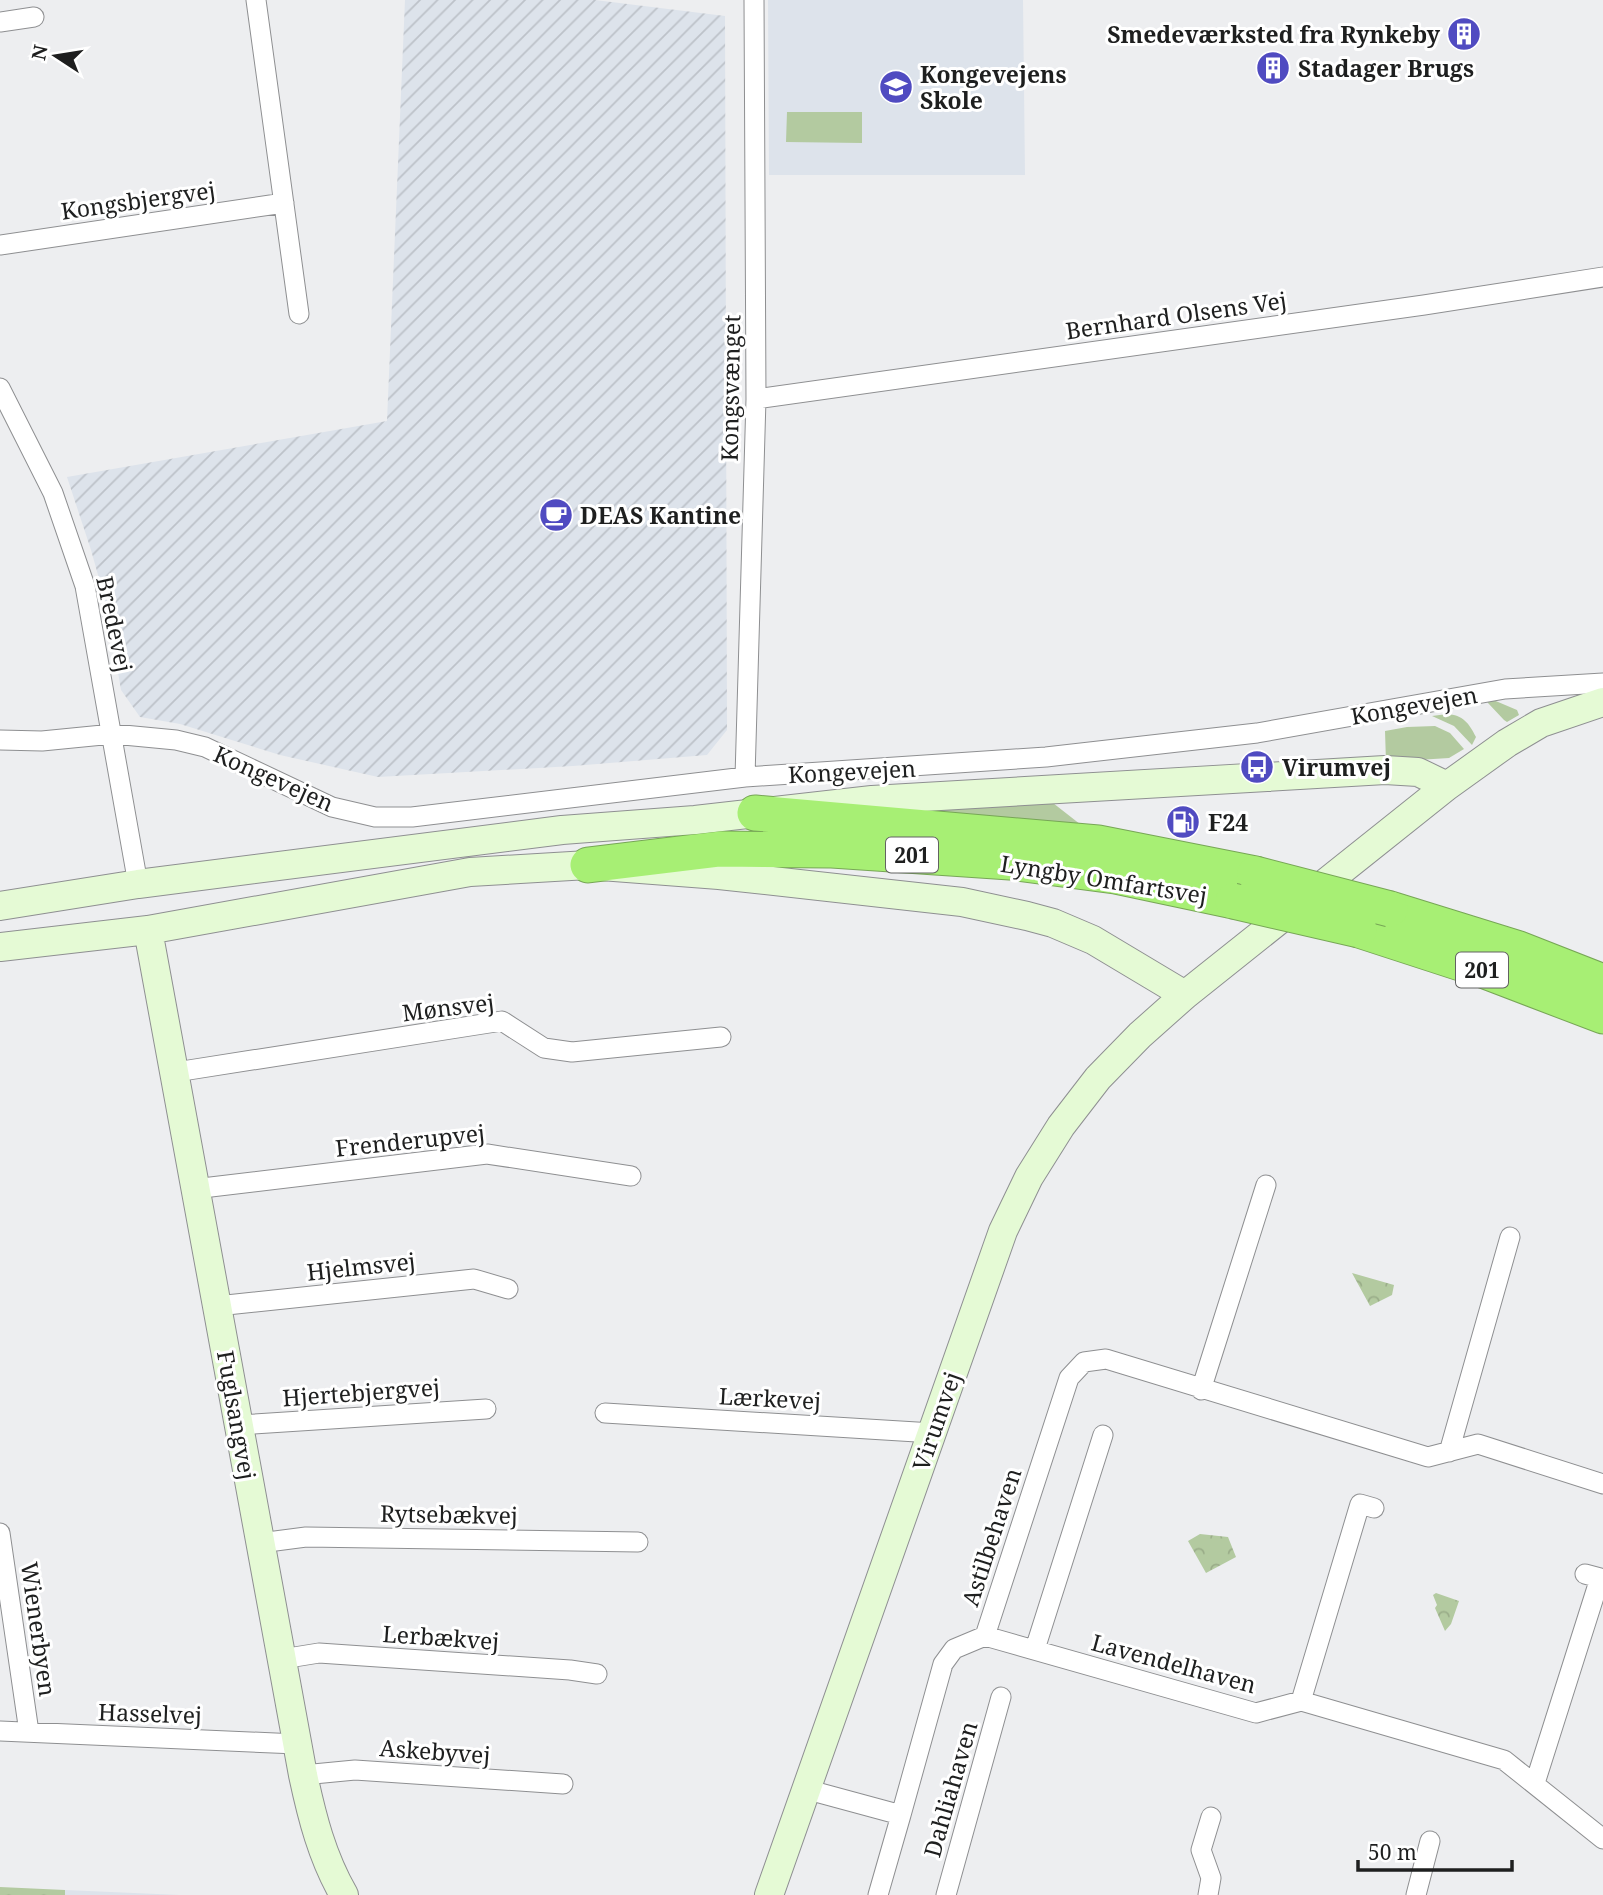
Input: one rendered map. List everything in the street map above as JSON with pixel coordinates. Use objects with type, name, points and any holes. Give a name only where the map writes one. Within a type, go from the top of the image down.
[{"type":"highway","name":"201","points":[[755,813],[1098,843],[1255,874],[1390,909],[1519,949],[1603,982]]},
{"type":"highway","name":"Lyngby Omfartsvej","points":[[588,865],[720,849],[832,850],[1010,862],[1115,876],[1359,930],[1485,971],[1603,1016]]},
{"type":"main road","points":[[1185,995],[1447,786],[1507,743],[1541,723],[1603,702]]},
{"type":"main road","name":"201","points":[[0,906],[138,884],[562,830],[872,800],[1385,770],[1418,772],[1447,786]]},
{"type":"main road","name":"201","points":[[0,947],[148,930],[470,872],[588,865],[719,875],[962,902],[1027,916],[1054,923],[1093,940],[1185,995]]},
{"type":"main road","name":"Fuglsangvej","points":[[148,930],[303,1775],[313,1822],[325,1856],[344,1895]]},
{"type":"main road","name":"Virumvej","points":[[769,1895],[1003,1231],[1029,1177],[1061,1126],[1098,1078],[1140,1035],[1185,995]]},
{"type":"street","points":[[256,0],[299,314]]},
{"type":"street","name":"Kongsvænget","points":[[746,777],[756,399],[754,0]]},
{"type":"street","points":[[0,22],[34,17]]},
{"type":"street","name":"Kongsbjergvej","points":[[0,245],[284,203]]},
{"type":"street","name":"Bernhard Olsens Vej","points":[[756,399],[1375,312],[1603,277]]},
{"type":"street","name":"Bredevej","points":[[0,388],[53,493],[85,586],[138,884]]},
{"type":"street","name":"Kongevejen","points":[[0,740],[42,741],[113,734],[176,740],[205,747],[332,807],[375,817],[412,817],[746,777],[1025,760],[1257,733],[1505,690],[1603,683]]},
{"type":"street","name":"Mønsvej","points":[[176,1072],[502,1021],[544,1048],[572,1052],[721,1037]]},
{"type":"street","name":"Frenderupvej","points":[[194,1189],[487,1154],[631,1176]]},
{"type":"street","points":[[1201,1390],[1266,1185]]},
{"type":"street","points":[[1449,1452],[1510,1237]]},
{"type":"street","name":"Hjelmsvej","points":[[217,1306],[474,1279],[508,1289]]},
{"type":"street","name":"Astilbehaven","points":[[901,1815],[943,1664],[954,1649],[985,1636],[1069,1378],[1084,1362],[1106,1359],[1427,1457],[1478,1444],[1603,1484]]},
{"type":"street","name":"Hjertebjergvej","points":[[239,1425],[486,1409]]},
{"type":"street","name":"Lærkevej","points":[[605,1413],[933,1433]]},
{"type":"street","points":[[1035,1649],[1103,1435]]},
{"type":"street","points":[[1374,1508],[1360,1504],[1301,1701],[1504,1759],[1603,1839]]},
{"type":"street","name":"Wienerbyen","points":[[0,1532],[29,1732]]},
{"type":"street","name":"Rytsebækvej","points":[[260,1543],[306,1537],[638,1542]]},
{"type":"street","points":[[1535,1783],[1600,1578],[1585,1574]]},
{"type":"street","name":"Lavendelhaven","points":[[985,1636],[1256,1713],[1301,1701]]},
{"type":"street","name":"Lerbækvej","points":[[282,1659],[319,1653],[597,1674]]},
{"type":"street","name":"Dahliahaven","points":[[946,1895],[1001,1697]]},
{"type":"street","name":"Hasselvej","points":[[0,1731],[298,1744]]},
{"type":"street","name":"Askebyvej","points":[[303,1775],[355,1770],[563,1784]]},
{"type":"street","points":[[805,1789],[901,1815]]},
{"type":"street","name":"Dahliahaven","points":[[878,1895],[901,1815]]},
{"type":"street","points":[[1208,1895],[1211,1878],[1201,1850],[1211,1817]]},
{"type":"street","points":[[1416,1895],[1430,1841]]},
{"type":"shaded area","points":[[405,0],[595,0],[725,16],[727,730],[707,755],[378,777],[280,755],[180,724],[140,717],[121,690],[107,607],[67,477],[387,421]]},
{"type":"shaded area","name":"Kongevejens Skole","points":[[768,0],[1023,0],[1025,175],[769,175]]},
{"type":"shaded area","points":[[65,1890],[180,1895],[65,1895]]},
{"type":"green space","points":[[787,112],[862,112],[862,143],[786,142]]},
{"type":"green space","points":[[1491,699],[1517,710],[1519,715],[1507,722],[1488,703]]},
{"type":"green space","points":[[1432,716],[1457,716],[1468,724],[1476,737],[1472,745],[1454,726]]},
{"type":"green space","points":[[1435,726],[1450,733],[1464,749],[1449,758],[1386,762],[1385,731]]},
{"type":"green space","points":[[1053,803],[1085,828],[849,808]]},
{"type":"green space","points":[[1352,1273],[1394,1285],[1392,1295],[1370,1306]]},
{"type":"green space","points":[[1200,1534],[1228,1537],[1236,1557],[1206,1573],[1188,1541]]},
{"type":"green space","points":[[1436,1593],[1459,1601],[1451,1624],[1445,1631],[1435,1608],[1437,1605],[1433,1595]]},
{"type":"green space","points":[[0,1887],[65,1890],[65,1895],[0,1895]]},
{"type":"place","name":"Smedeværksted fra Rynkeby","points":[[1464,34]]},
{"type":"place","name":"Stadager Brugs","points":[[1273,68]]},
{"type":"place","name":"Kongevejens Skole","points":[[896,87]]},
{"type":"place","name":"DEAS Kantine","points":[[556,515]]},
{"type":"place","name":"Virumvej","points":[[1257,767]]},
{"type":"place","name":"F24","points":[[1183,822]]}]
